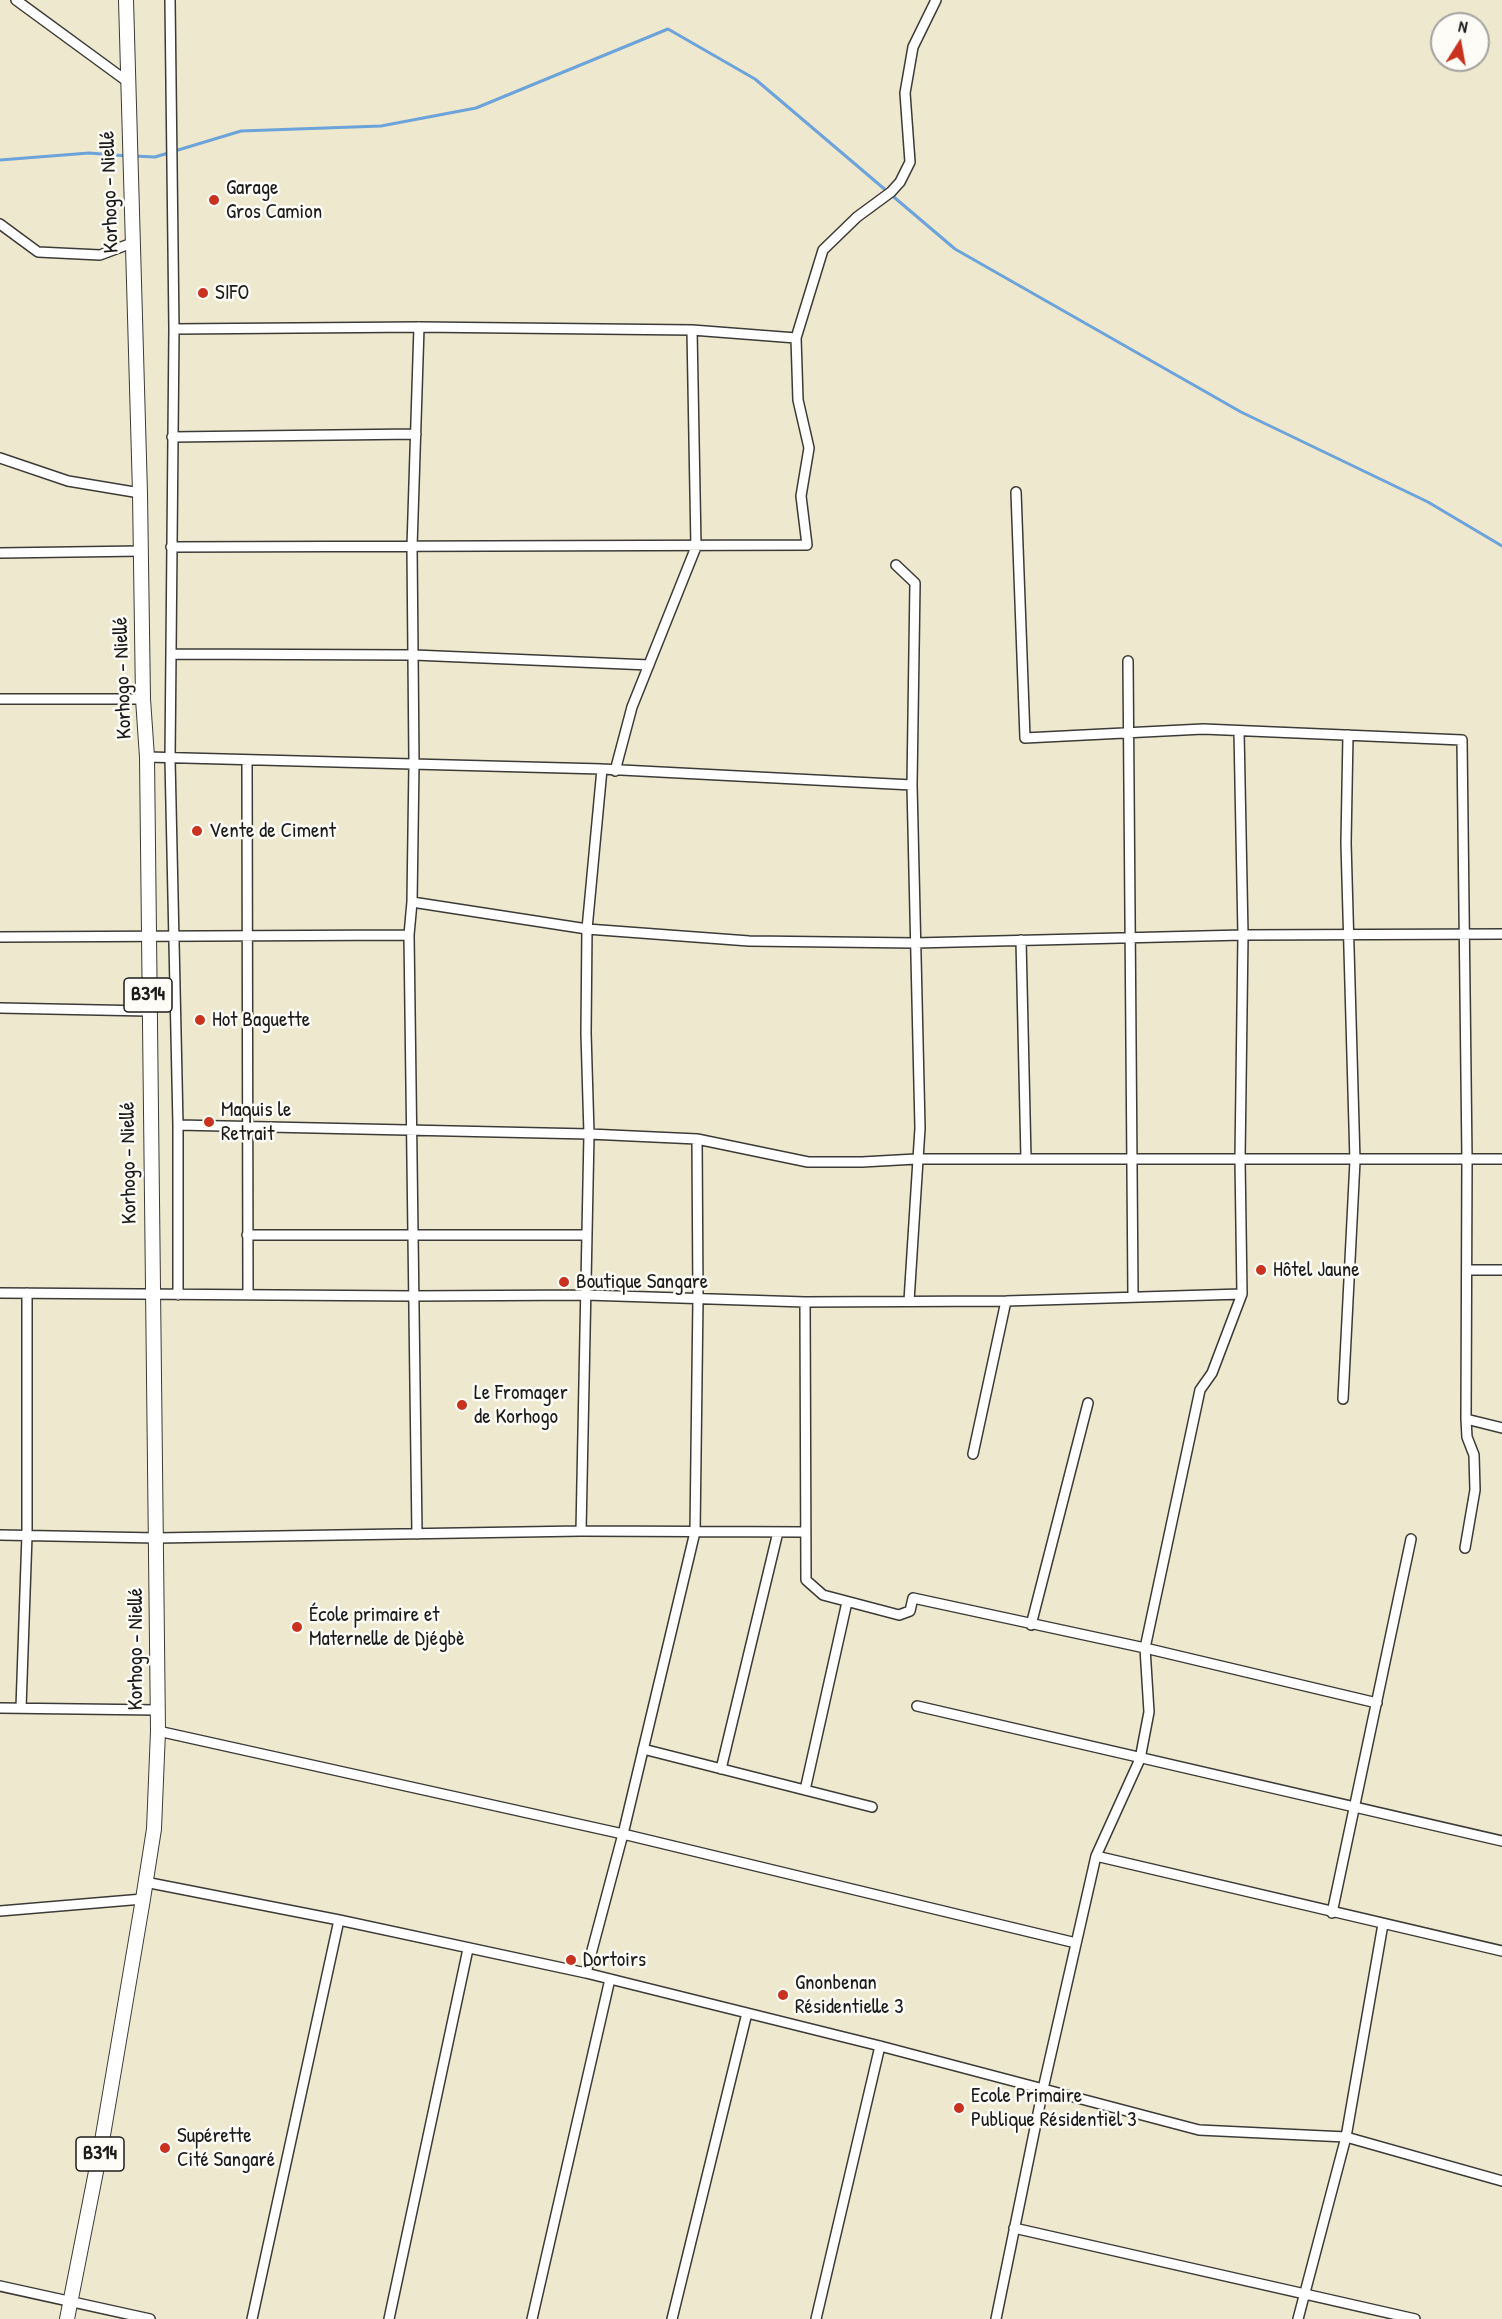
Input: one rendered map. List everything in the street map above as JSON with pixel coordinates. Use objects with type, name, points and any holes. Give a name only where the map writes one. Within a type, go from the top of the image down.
[{"type":"main road","name":"Korhogo - Niellé","points":[[67,2319],[102,2141],[154,1829],[158,1731],[147,935],[147,757],[143,699],[142,551],[126,0]]},
{"type":"street","points":[[170,0],[174,329],[170,759],[178,1125],[178,1295]]},
{"type":"street","points":[[171,547],[807,545],[801,496],[809,448],[798,400],[796,338],[823,250],[857,217],[891,192],[900,182],[910,162],[905,93],[913,47],[936,0]]},
{"type":"street","points":[[20,1],[128,82]]},
{"type":"street","points":[[0,225],[38,252],[100,255],[132,243]]},
{"type":"street","points":[[174,329],[419,327],[692,330],[796,338]]},
{"type":"street","points":[[417,1533],[409,935],[412,902],[414,763],[412,547],[419,327]]},
{"type":"street","points":[[615,771],[632,706],[696,547],[692,330]]},
{"type":"street","points":[[172,437],[416,434]]},
{"type":"street","points":[[0,458],[68,481],[140,493]]},
{"type":"street","points":[[1016,492],[1025,738],[1129,732],[1239,731],[1462,740],[1467,1159],[1466,1419],[1467,1437],[1474,1455],[1475,1490],[1465,1548]]},
{"type":"street","points":[[0,553],[142,551]]},
{"type":"street","points":[[896,565],[915,583],[912,785],[920,1128],[916,1159],[909,1301]]},
{"type":"street","points":[[171,654],[414,654],[649,665]]},
{"type":"street","points":[[1128,661],[1134,1159],[1133,1296]]},
{"type":"street","points":[[0,699],[143,699]]},
{"type":"street","points":[[996,2319],[1043,2089],[1096,1856],[1140,1759],[1149,1712],[1144,1648],[1200,1390],[1212,1373],[1242,1294],[1240,1159],[1243,935],[1239,731]]},
{"type":"street","points":[[1343,1399],[1355,1161],[1346,843],[1348,735]]},
{"type":"street","points":[[147,757],[602,769],[912,785]]},
{"type":"street","points":[[248,760],[246,935],[248,1293]]},
{"type":"street","points":[[581,1531],[589,1134],[586,1033],[587,929],[602,769]]},
{"type":"street","points":[[412,902],[587,929],[749,941],[915,942],[1243,935],[1502,934]]},
{"type":"street","points":[[0,937],[409,935]]},
{"type":"street","points":[[1021,940],[1026,1159]]},
{"type":"street","points":[[0,1008],[148,1011]]},
{"type":"street","points":[[178,1125],[412,1132],[589,1134],[697,1139],[807,1162],[916,1159],[1355,1161],[1502,1159]]},
{"type":"street","points":[[586,1973],[623,1834],[695,1532],[698,1298],[697,1139]]},
{"type":"street","points":[[247,1235],[587,1234]]},
{"type":"street","points":[[1467,1270],[1502,1270]]},
{"type":"street","points":[[0,1293],[586,1295],[805,1302],[1006,1301],[1242,1294]]},
{"type":"street","points":[[21,1708],[27,1535],[27,1293]]},
{"type":"street","points":[[973,1454],[1006,1301]]},
{"type":"street","points":[[805,1302],[806,1580],[823,1595],[899,1615],[909,1611],[913,1598],[1144,1648],[1377,1703]]},
{"type":"street","points":[[1031,1625],[1088,1403]]},
{"type":"street","points":[[1466,1419],[1502,1428]]},
{"type":"street","points":[[0,1535],[157,1538],[581,1531],[805,1532]]},
{"type":"street","points":[[721,1769],[778,1532]]},
{"type":"street","points":[[1332,1913],[1411,1539]]},
{"type":"street","points":[[805,1790],[847,1602]]},
{"type":"street","points":[[918,1706],[1502,1841]]},
{"type":"street","points":[[0,1708],[157,1710]]},
{"type":"street","points":[[158,1731],[623,1834],[1076,1943]]},
{"type":"street","points":[[643,1749],[872,1808]]},
{"type":"street","points":[[1096,1856],[1502,1951]]},
{"type":"street","points":[[145,1882],[339,1920],[610,1978],[1199,2130],[1346,2138],[1502,2181]]},
{"type":"street","points":[[0,1913],[143,1899]]},
{"type":"street","points":[[252,2319],[339,1920]]},
{"type":"street","points":[[1298,2319],[1303,2292],[1346,2138],[1383,1924]]},
{"type":"street","points":[[389,2319],[468,1949]]},
{"type":"street","points":[[532,2319],[610,1978]]},
{"type":"street","points":[[672,2319],[747,2013]]},
{"type":"street","points":[[816,2319],[880,2046]]},
{"type":"street","points":[[1014,2228],[1415,2319]]},
{"type":"street","points":[[0,2286],[150,2319]]},
{"type":"waterway","points":[[133,156],[155,157],[241,131],[381,126],[476,108],[668,29],[755,79],[955,249],[1241,412],[1428,502],[1502,546]]},
{"type":"waterway","points":[[0,160],[89,153],[127,156]]},
{"type":"place","name":"Garage Gros Camion","points":[[214,200]]},
{"type":"place","name":"SIFO","points":[[203,293]]},
{"type":"place","name":"Vente de Ciment","points":[[197,831]]},
{"type":"place","name":"Hot Baguette","points":[[200,1020]]},
{"type":"place","name":"Maquis le Retrait","points":[[209,1122]]},
{"type":"place","name":"Hôtel Jaune","points":[[1261,1270]]},
{"type":"place","name":"Boutique Sangare","points":[[564,1282]]},
{"type":"place","name":"Le Fromager de Korhogo","points":[[462,1405]]},
{"type":"place","name":"École primaire et Maternelle de Djégbè","points":[[297,1627]]},
{"type":"place","name":"Dortoirs","points":[[571,1960]]},
{"type":"place","name":"Gnonbenan Résidentielle 3","points":[[783,1995]]},
{"type":"place","name":"Ecole Primaire Publique Résidentiel 3","points":[[959,2108]]},
{"type":"place","name":"Supérette Cité Sangaré","points":[[165,2148]]}]
